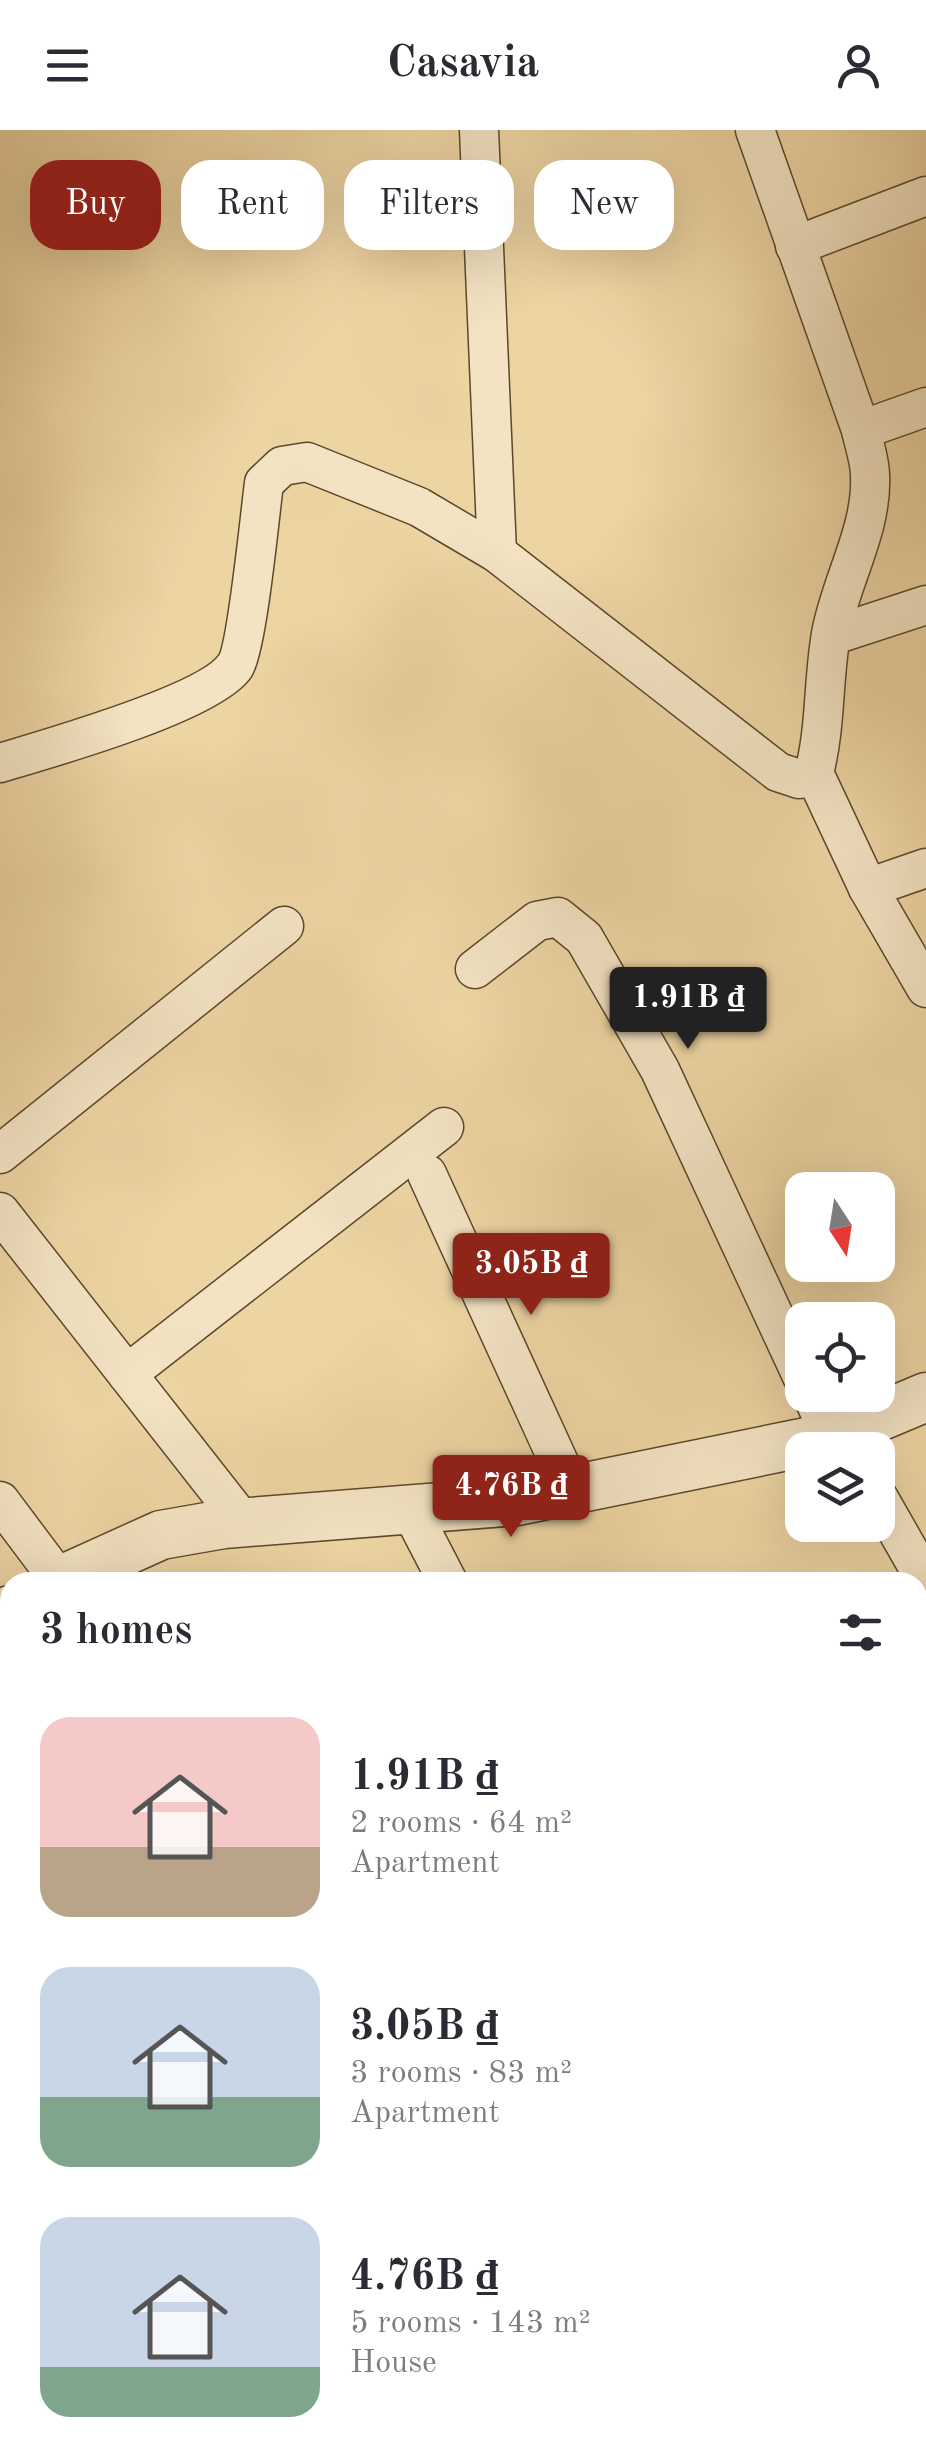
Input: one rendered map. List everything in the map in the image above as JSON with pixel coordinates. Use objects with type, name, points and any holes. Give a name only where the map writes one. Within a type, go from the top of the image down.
[{"type":"street","points":[[479,130],[496,553]]},
{"type":"street","points":[[755,130],[861,430],[870,476],[865,520],[830,636],[822,744],[814,773],[868,888],[926,988]]},
{"type":"street","points":[[795,246],[926,196]]},
{"type":"street","points":[[861,430],[926,407]]},
{"type":"street","points":[[0,764],[107,730],[200,692],[235,666],[264,483],[282,466],[307,462],[419,507],[496,553],[778,772],[799,779],[814,773]]},
{"type":"street","points":[[830,636],[926,605]]},
{"type":"street","points":[[868,888],[926,868]]},
{"type":"street","points":[[475,969],[537,921],[558,917],[584,938],[660,1070],[785,1339]]},
{"type":"street","points":[[0,1154],[284,926]]},
{"type":"street","points":[[127,1374],[444,1127]]},
{"type":"street","points":[[427,1174],[572,1490]]},
{"type":"street","points":[[0,1212],[244,1523]]},
{"type":"street","points":[[80,1572],[161,1535],[409,1507],[518,1501],[835,1429],[926,1398]]},
{"type":"street","points":[[0,1500],[51,1572]]},
{"type":"street","points":[[409,1507],[443,1572]]},
{"type":"street","points":[[895,1526],[921,1572]]}]
